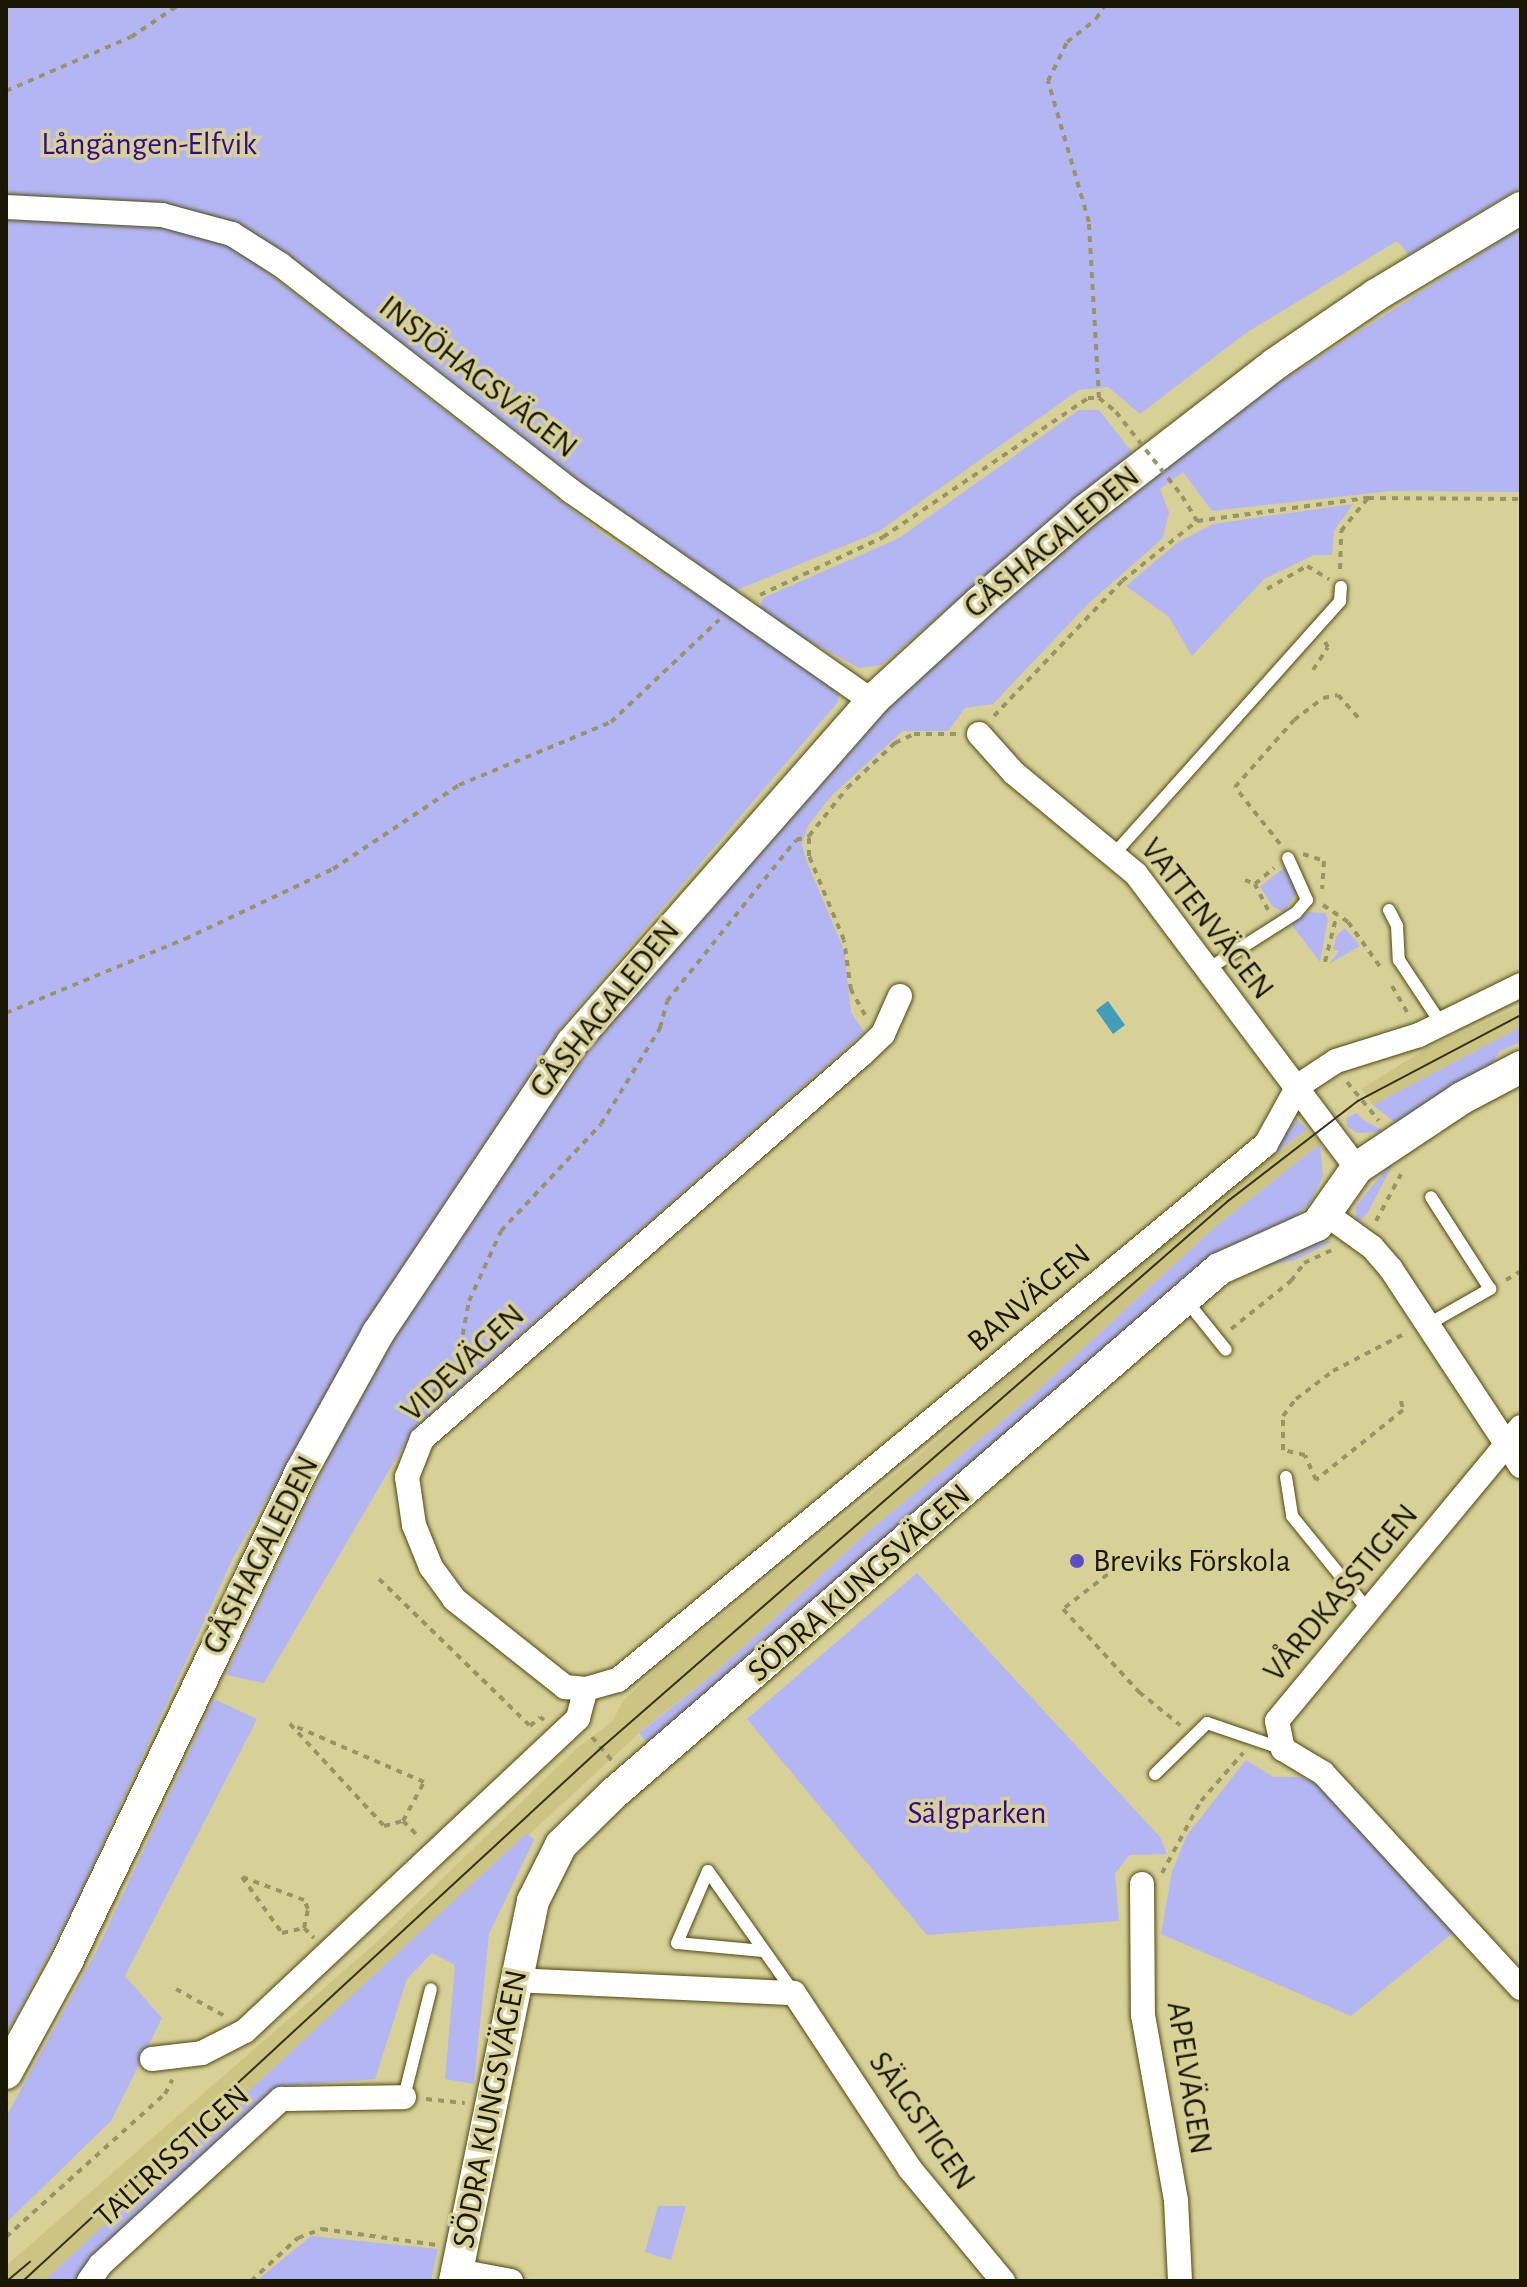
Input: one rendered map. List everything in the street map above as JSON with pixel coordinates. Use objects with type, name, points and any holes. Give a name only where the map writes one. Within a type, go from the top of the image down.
[{"type":"main road","name":"GÅSHAGALEDEN","points":[[6,2073],[67,1961],[301,1472],[378,1333],[572,1043],[872,701],[1085,511],[1193,425],[1376,295],[1521,208]]},
{"type":"main road","name":"SÖDRA KUNGSVÄGEN","points":[[459,2265],[515,1980],[545,1871],[586,1817],[1219,1269],[1306,1231],[1326,1214],[1357,1168],[1400,1138],[1521,1067]]},
{"type":"street","name":"INSJÖHAGSVÄGEN","points":[[6,207],[162,215],[232,234],[281,265],[571,491],[733,608],[872,701]]},
{"type":"street","name":"VATTENVÄGEN","points":[[979,734],[1014,773],[1115,853],[1161,903],[1357,1168]]},
{"type":"street","name":"BANVÄGEN","points":[[586,1689],[618,1680],[1266,1144],[1298,1086],[1336,1061],[1419,1035],[1521,985]]},
{"type":"street","name":"VIDEVÄGEN","points":[[586,1689],[565,1687],[509,1645],[454,1599],[431,1567],[414,1525],[407,1477],[422,1439],[883,1034],[900,996]]},
{"type":"street","points":[[1326,1214],[1391,1269],[1426,1324],[1513,1436],[1521,1466]]},
{"type":"street","name":"VÅRDKASSTIGEN","points":[[1283,1749],[1277,1721],[1513,1436]]},
{"type":"street","points":[[152,2059],[184,2057],[223,2046],[245,2031],[437,1855],[578,1718],[586,1689]]},
{"type":"street","points":[[1283,1749],[1323,1773],[1521,1988]]},
{"type":"street","name":"APELVÄGEN","points":[[1142,1884],[1143,2015],[1176,2201],[1180,2281]]},
{"type":"street","points":[[515,1980],[794,1993]]},
{"type":"street","name":"SÄLGSTIGEN","points":[[794,1993],[910,2169],[1003,2281]]},
{"type":"street","name":"TALLRISSTIGEN","points":[[89,2281],[100,2265],[281,2099],[404,2097]]},
{"type":"street","points":[[459,2265],[511,2281]]},
{"type":"lane","points":[[1115,853],[1340,601],[1341,587]]},
{"type":"lane","points":[[1208,969],[1296,913],[1307,897],[1288,858]]},
{"type":"lane","points":[[1389,910],[1397,926],[1399,960],[1442,1025]]},
{"type":"lane","points":[[1426,1324],[1490,1289],[1431,1197]]},
{"type":"lane","points":[[1185,1299],[1222,1345]]},
{"type":"lane","points":[[1286,1477],[1292,1516],[1369,1611]]},
{"type":"lane","points":[[1155,1774],[1207,1723],[1283,1749]]},
{"type":"lane","name":"SÄLGSTIGEN","points":[[763,1951],[677,1943],[708,1871],[794,1993]]},
{"type":"lane","points":[[404,2097],[431,1989]]},
{"type":"path","points":[[6,91],[131,37],[177,6]]},
{"type":"path","points":[[1099,398],[1089,222],[1048,81],[1067,42],[1104,6]]},
{"type":"path","points":[[6,1013],[185,939],[333,869],[459,785],[611,722],[733,608],[883,537],[1088,398],[1099,398],[1116,412],[1182,496],[1197,521]]},
{"type":"path","points":[[1341,587],[1337,547],[1341,531],[1368,498]]},
{"type":"path","points":[[438,1424],[432,1393],[456,1370],[469,1301],[501,1231],[601,1124],[660,1028],[667,1001],[796,840],[809,836],[847,788],[895,743],[914,734],[979,734],[1073,629],[1197,521],[1368,498],[1521,499]]},
{"type":"path","points":[[1267,589],[1307,566],[1341,587]]},
{"type":"path","points":[[1313,670],[1326,643]]},
{"type":"path","points":[[1288,858],[1235,787],[1294,720],[1323,698],[1338,695],[1358,717]]},
{"type":"path","points":[[809,836],[809,856],[844,940],[851,990],[858,1006],[883,1034]]},
{"type":"path","points":[[1245,880],[1255,884]]},
{"type":"path","points":[[1307,897],[1337,914],[1364,940],[1387,977]]},
{"type":"path","points":[[1325,962],[1337,914]]},
{"type":"path","points":[[1392,986],[1419,1035]]},
{"type":"path","points":[[1336,1061],[1370,1117],[1400,1138],[1406,1161],[1374,1219],[1383,1231]]},
{"type":"path","points":[[1222,1345],[1291,1281],[1304,1263],[1322,1257],[1353,1234]]},
{"type":"path","points":[[1401,1401],[1403,1410],[1316,1480],[1305,1455],[1283,1450],[1283,1416],[1296,1399],[1333,1371],[1426,1324]]},
{"type":"path","points":[[1117,1567],[1063,1609],[1139,1692],[1194,1736]]},
{"type":"path","points":[[379,1579],[530,1726],[540,1717],[559,1736]]},
{"type":"path","points":[[290,1724],[424,1782],[403,1821],[384,1826],[290,1724]]},
{"type":"path","points":[[1142,1884],[1165,1871],[1201,1801],[1242,1753],[1283,1749]]},
{"type":"path","points":[[403,1821],[437,1855]]},
{"type":"path","points":[[242,1877],[304,1900],[308,1909],[304,1928],[282,1933],[242,1877]]},
{"type":"path","points":[[304,1928],[330,1954]]},
{"type":"path","points":[[176,1989],[211,2006],[245,2031]]},
{"type":"path","points":[[6,2237],[165,2094],[184,2057]]},
{"type":"path","points":[[404,2097],[491,2106]]},
{"type":"path","points":[[251,2281],[298,2238],[322,2229],[441,2246],[448,2238],[459,2265]]},
{"type":"shaded area","points":[[1108,1001],[1125,1025],[1113,1034],[1096,1010]]},
{"type":"shaded area","points":[[1521,1006],[1521,1027],[1373,1105],[1361,1089],[1426,1049]]},
{"type":"shaded area","points":[[1307,1129],[1320,1144],[1214,1228],[1023,1404],[870,1530],[715,1673],[649,1724],[44,2281],[6,2281],[6,2266],[378,1941],[577,1748],[612,1722],[623,1701],[660,1666],[928,1448],[1136,1264]]},
{"type":"green space","name":"Långängen-Elfvik","points":[[6,6],[1521,6],[1521,187],[1409,255],[1397,241],[1246,333],[1140,414],[1108,387],[1079,390],[878,532],[725,595],[287,259],[250,259],[607,537],[827,678],[838,691],[838,702],[561,1027],[371,1314],[233,1558],[73,1908],[6,2034]]},
{"type":"green space","points":[[1521,228],[1521,492],[1391,491],[1212,511],[1183,472],[1160,489],[1169,512],[1163,538],[1088,604],[993,704],[965,708],[948,731],[903,731],[832,795],[807,827],[802,845],[844,950],[851,1012],[864,1032],[414,1428],[264,1683],[226,1675],[335,1444],[410,1311],[518,1144],[629,998],[852,741],[982,618],[1149,479],[1264,392]]},
{"type":"green space","points":[[1079,410],[1099,410],[1132,452],[881,665],[859,668],[759,613],[763,598],[899,538]]},
{"type":"green space","points":[[1353,504],[1334,531],[1332,555],[1314,555],[1264,579],[1192,656],[1169,617],[1126,586],[1177,543],[1213,524]]},
{"type":"green space","points":[[1287,865],[1298,891],[1284,912],[1273,907],[1260,887]]},
{"type":"green space","points":[[1309,912],[1325,913],[1328,919],[1320,962],[1291,924]]},
{"type":"green space","points":[[1345,928],[1360,946],[1329,964],[1339,951],[1333,949],[1337,935]]},
{"type":"green space","points":[[1521,1027],[1521,1042],[1500,1051],[1488,1070],[1398,1125],[1373,1105]]},
{"type":"green space","points":[[1357,1113],[1385,1132],[1357,1133],[1347,1126],[1346,1118]]},
{"type":"green space","points":[[1297,1120],[1307,1129],[1273,1155],[1271,1150]]},
{"type":"green space","points":[[1320,1144],[1323,1176],[1310,1203],[1293,1219],[648,1744],[639,1733],[715,1673],[870,1530],[1023,1404],[1214,1228]]},
{"type":"green space","points":[[1397,1156],[1367,1214],[1356,1223],[1356,1206]]},
{"type":"green space","points":[[1321,1239],[1332,1242],[1295,1260],[1265,1266]]},
{"type":"green space","name":"Sälgparken","points":[[917,1573],[1160,1837],[1167,1854],[1130,1855],[1115,1873],[1119,1921],[927,1935],[747,1719]]},
{"type":"green space","points":[[214,1699],[257,1719],[125,1976],[162,2018],[111,2121],[6,2223],[6,2117],[98,1948]]},
{"type":"green space","points":[[1246,1760],[1273,1777],[1301,1777],[1324,1788],[1454,1932],[1351,2016],[1161,1934],[1172,1872],[1187,1835]]},
{"type":"green space","points":[[527,1833],[534,1840],[489,1934],[474,2084],[445,2079],[455,1965],[432,1953],[407,1979],[375,2079],[284,2086],[79,2281],[44,2281]]},
{"type":"green space","points":[[658,2206],[686,2206],[671,2260],[645,2252]]},
{"type":"green space","points":[[311,2236],[438,2249],[431,2281],[256,2281]]},
{"type":"tram line","points":[[23,2281],[601,1748],[1228,1201],[1358,1101],[1521,1015]]},
{"type":"tram line","points":[[7,2281],[30,2262]]},
{"type":"place","name":"Breviks Förskola","points":[[1077,1561]]}]
